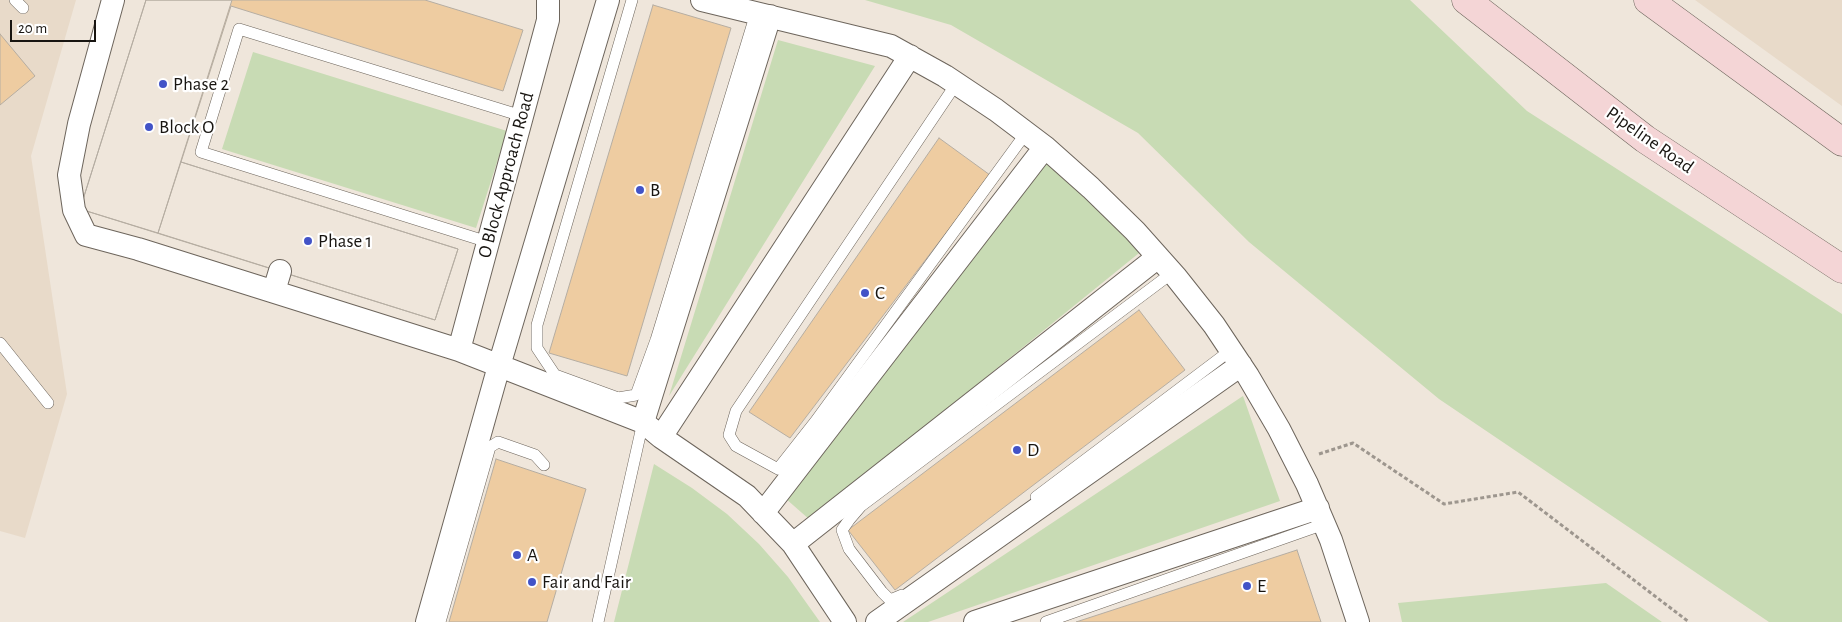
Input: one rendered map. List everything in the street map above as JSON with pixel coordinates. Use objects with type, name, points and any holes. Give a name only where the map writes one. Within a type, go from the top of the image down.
[{"type":"main road","name":"Pipeline Road","points":[[1466,0],[1645,139],[1842,269]]},
{"type":"main road","points":[[1648,0],[1842,142]]},
{"type":"street","points":[[113,0],[79,124],[69,175],[74,210],[86,235],[277,281],[643,422],[661,437],[747,496],[793,544],[845,622]]},
{"type":"street","name":"O Block Approach Road","points":[[459,350],[548,20],[548,0]]},
{"type":"street","points":[[427,622],[499,366],[608,0]]},
{"type":"street","points":[[702,0],[891,46],[956,84],[1026,133],[1045,147],[1091,188],[1165,265],[1236,358],[1296,462],[1321,516],[1358,622]]},
{"type":"street","points":[[643,422],[763,15]]},
{"type":"street","points":[[661,437],[910,56]]},
{"type":"street","points":[[763,513],[1045,147]]},
{"type":"street","points":[[793,544],[1165,265]]},
{"type":"street","points":[[877,622],[1236,358]]},
{"type":"street","points":[[975,622],[1321,516]]},
{"type":"lane","points":[[632,0],[537,325],[537,348],[555,375],[618,398],[636,395],[656,340],[763,15]]},
{"type":"lane","points":[[488,242],[201,152],[240,29],[522,116]]},
{"type":"lane","points":[[956,84],[736,411],[729,435],[736,446],[778,469],[815,422],[1026,133]]},
{"type":"lane","points":[[1165,265],[861,506],[842,530],[849,549],[876,585],[890,600],[907,593],[1236,358]]},
{"type":"lane","points":[[0,343],[48,403]]},
{"type":"lane","points":[[598,622],[643,422]]},
{"type":"lane","points":[[440,622],[490,447],[498,442],[535,456],[544,466]]},
{"type":"lane","points":[[1046,622],[1321,516]]},
{"type":"path","points":[[1296,462],[1353,443],[1444,504],[1518,492],[1689,622]]},
{"type":"shaded area","points":[[0,0],[76,0],[31,156],[67,394],[25,538],[0,531]]},
{"type":"shaded area","points":[[1695,0],[1842,0],[1842,106]]},
{"type":"green space","points":[[865,0],[1410,0],[1527,111],[1842,314],[1842,622],[1769,622],[1439,399],[1249,242],[1138,133],[951,25]]},
{"type":"green space","points":[[778,40],[875,66],[669,396]]},
{"type":"green space","points":[[253,52],[507,131],[476,228],[222,149]]},
{"type":"green space","points":[[1047,160],[1144,249],[810,520],[785,498]]},
{"type":"green space","points":[[1243,396],[1280,501],[928,622],[903,622]]},
{"type":"green space","points":[[654,464],[692,488],[727,514],[759,544],[788,577],[820,622],[614,622]]},
{"type":"green space","points":[[1606,583],[1662,622],[1402,622],[1398,603]]},
{"type":"building","name":"Block O","points":[[146,0],[425,0],[523,30],[503,91],[231,6],[181,162],[458,249],[435,320],[80,209]]},
{"type":"building","name":"Phase 2","points":[[146,0],[232,0],[158,233],[80,209]]},
{"type":"building","name":"B","points":[[653,5],[731,28],[627,376],[549,353]]},
{"type":"building","points":[[0,34],[35,76],[0,105]]},
{"type":"building","name":"C","points":[[939,138],[990,175],[790,438],[749,412]]},
{"type":"building","name":"Phase 1","points":[[181,162],[458,249],[435,320],[158,233]]},
{"type":"building","name":"D","points":[[1139,310],[1185,370],[895,590],[848,530]]},
{"type":"building","name":"A","points":[[496,459],[586,489],[547,622],[449,622]]},
{"type":"building","name":"E","points":[[1297,550],[1321,622],[1076,622]]},
{"type":"place","name":"Phase 2","points":[[163,84]]},
{"type":"place","name":"Block O","points":[[149,127]]},
{"type":"place","name":"B","points":[[640,190]]},
{"type":"place","name":"Phase 1","points":[[308,241]]},
{"type":"place","name":"C","points":[[865,293]]},
{"type":"place","name":"D","points":[[1017,450]]},
{"type":"place","name":"A","points":[[517,555]]},
{"type":"place","name":"Fair and Fair","points":[[532,582]]},
{"type":"place","name":"E","points":[[1247,586]]}]
